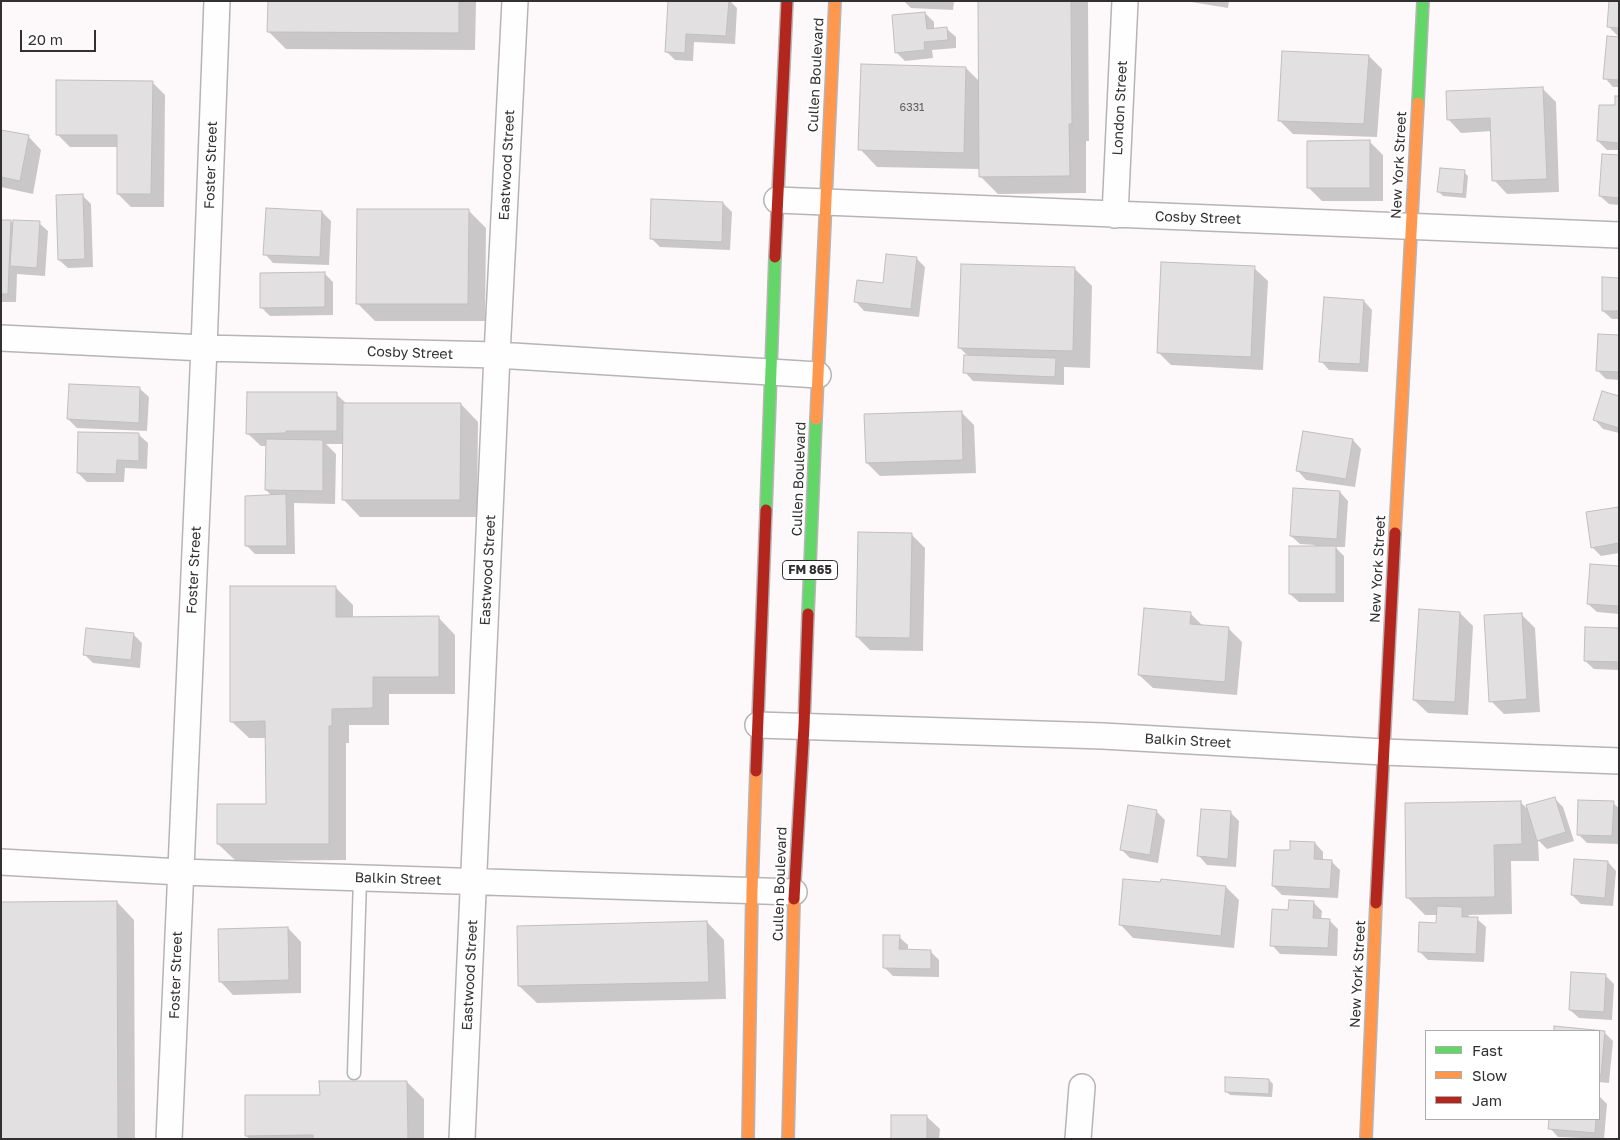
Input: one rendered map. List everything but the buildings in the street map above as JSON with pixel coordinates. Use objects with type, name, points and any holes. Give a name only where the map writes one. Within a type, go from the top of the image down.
[{"type":"main road","name":"Cullen Boulevard","points":[[748,1139],[752,890],[770,372],[787,1]]},
{"type":"main road","name":"Cullen Boulevard","points":[[788,1139],[794,892],[804,726],[835,1]]},
{"type":"main road","name":"New York Street","points":[[1366,1139],[1383,752],[1423,1]]},
{"type":"street","name":"Foster Street","points":[[169,1139],[204,348],[217,1]]},
{"type":"street","name":"Eastwood Street","points":[[462,1139],[497,355],[515,1]]},
{"type":"street","name":"London Street","points":[[1115,214],[1125,1]]},
{"type":"street","name":"Cosby Street","points":[[777,200],[1619,235]]},
{"type":"street","name":"Cosby Street","points":[[1,338],[204,348],[497,355],[818,375]]},
{"type":"street","name":"Balkin Street","points":[[758,725],[1103,736],[1383,752],[1619,761]]},
{"type":"street","name":"Balkin Street","points":[[1,862],[180,872],[794,892]]},
{"type":"street","points":[[1078,1139],[1082,1087]]},
{"type":"lane","points":[[354,1073],[360,878]]},
{"type":"traffic: fast","points":[[1418,103],[1423,1]]},
{"type":"traffic: fast","points":[[766,510],[775,257]]},
{"type":"traffic: fast","points":[[808,614],[816,419]]},
{"type":"traffic: slow","points":[[816,419],[835,1]]},
{"type":"traffic: slow","points":[[1395,533],[1418,103]]},
{"type":"traffic: slow","points":[[748,1139],[756,771]]},
{"type":"traffic: slow","points":[[788,1139],[794,899]]},
{"type":"traffic: slow","points":[[1366,1139],[1376,903]]},
{"type":"traffic: jam","points":[[775,257],[787,1]]},
{"type":"traffic: jam","points":[[756,771],[766,510]]},
{"type":"traffic: jam","points":[[1376,903],[1395,533]]},
{"type":"traffic: jam","points":[[794,899],[808,614]]}]
